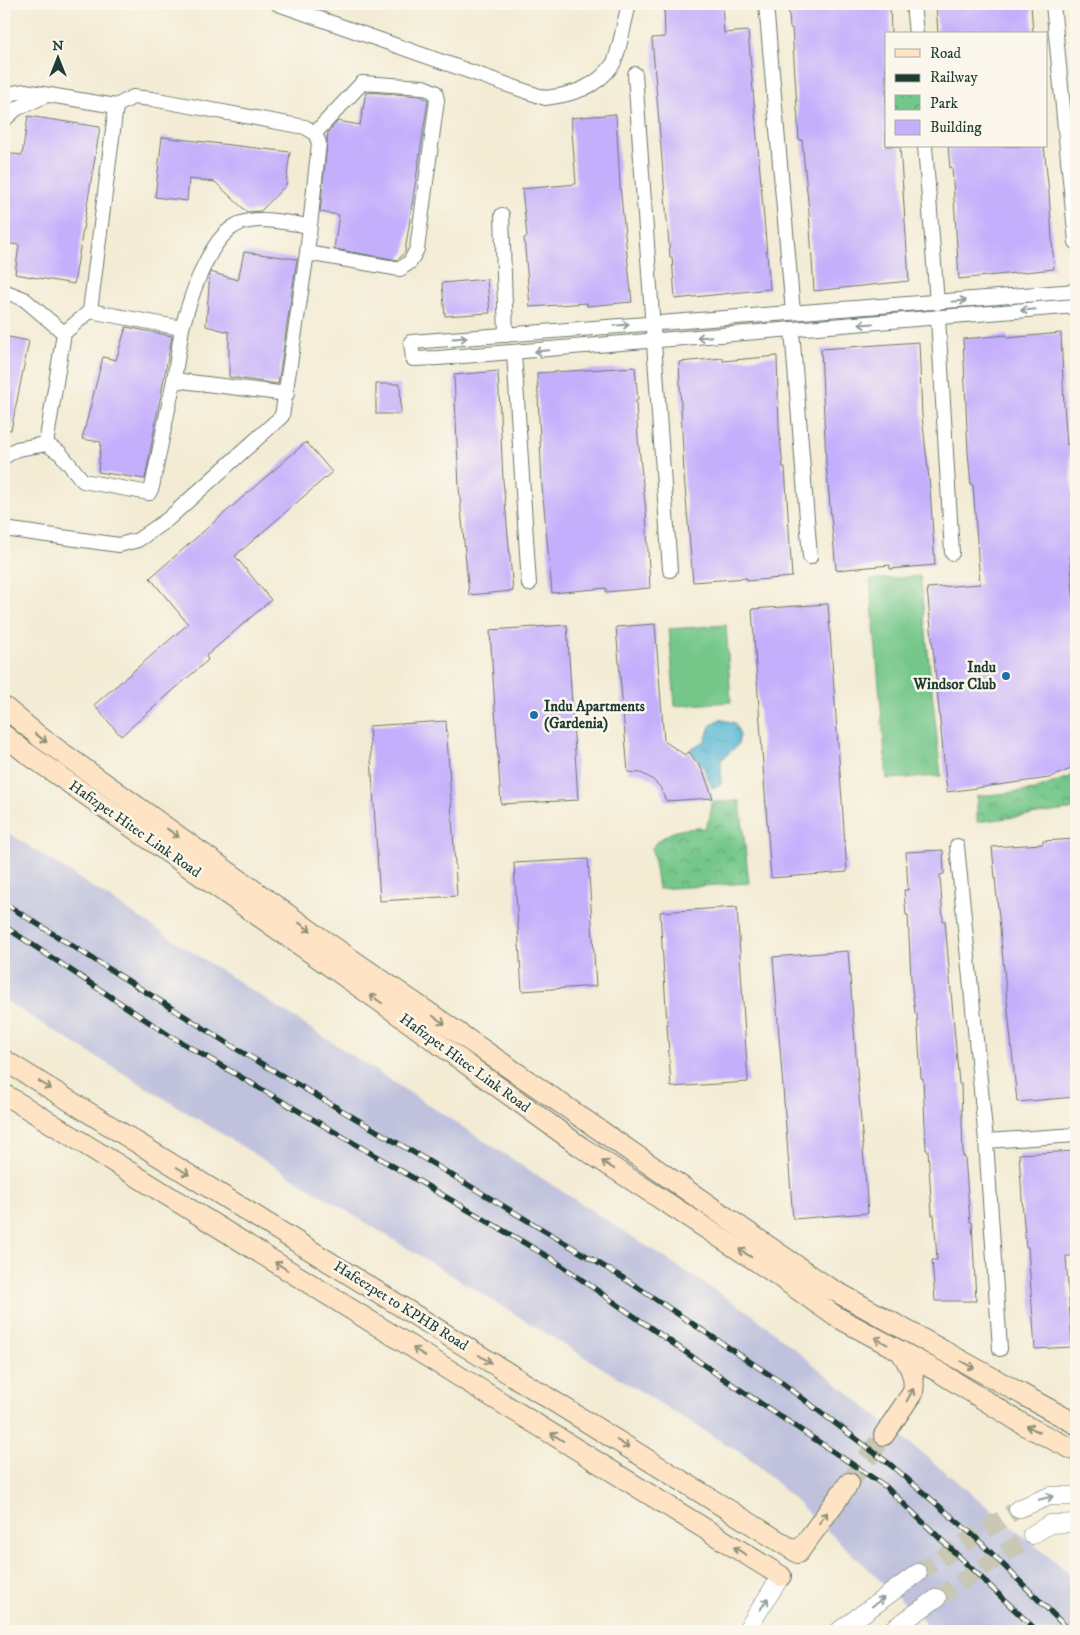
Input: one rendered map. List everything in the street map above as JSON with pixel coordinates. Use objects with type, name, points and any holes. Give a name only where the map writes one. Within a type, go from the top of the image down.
[{"type":"main road","points":[[4,707],[40,737],[319,937],[826,1286],[1076,1424]]},
{"type":"main road","name":"Hafizpet Hitec Link Road","points":[[4,735],[25,752],[388,1007],[581,1147],[773,1272],[835,1316],[939,1372],[1026,1426],[1076,1451]]},
{"type":"main road","name":"Hafeezpet to KPHB Road","points":[[4,1060],[798,1553],[849,1483]]},
{"type":"main road","points":[[4,1094],[781,1576]]},
{"type":"main road","points":[[884,1435],[914,1386],[911,1369],[901,1352]]},
{"type":"street","points":[[278,4],[545,98],[564,96],[589,88],[613,64],[629,4]]},
{"type":"street","points":[[766,4],[793,312]]},
{"type":"street","points":[[914,4],[916,32]]},
{"type":"street","points":[[1053,4],[1076,242]]},
{"type":"street","points":[[635,74],[670,570]]},
{"type":"street","points":[[307,253],[400,269],[410,262],[417,249],[436,100],[435,92],[423,88],[362,83],[315,133]]},
{"type":"street","points":[[4,100],[13,93],[25,91],[116,106],[133,97],[152,99],[305,127],[315,133],[318,143],[307,253],[287,394],[282,416],[168,518],[138,540],[119,545],[4,529]]},
{"type":"street","points":[[4,120],[16,109],[47,95]]},
{"type":"street","points":[[46,444],[64,333],[90,311],[116,106]]},
{"type":"street","points":[[925,148],[937,303]]},
{"type":"street","points":[[502,215],[506,335]]},
{"type":"street","points":[[4,457],[17,449],[46,444],[60,453],[83,481],[149,493],[152,487],[174,380],[182,328],[194,285],[227,232],[240,223],[257,220],[310,226]]},
{"type":"street","points":[[4,291],[24,299],[64,333]]},
{"type":"street","points":[[1076,291],[412,342],[414,359],[653,342],[1076,306]]},
{"type":"street","points":[[90,311],[182,328]]},
{"type":"street","points":[[938,318],[952,553]]},
{"type":"street","points":[[792,330],[810,557]]},
{"type":"street","points":[[514,353],[530,584]]},
{"type":"street","points":[[174,380],[287,394]]},
{"type":"street","points":[[957,846],[986,1141],[1000,1349]]},
{"type":"street","points":[[986,1141],[1076,1135]]},
{"type":"street","points":[[1018,1509],[1050,1496],[1076,1496]]},
{"type":"street","points":[[1032,1535],[1050,1524],[1076,1523]]},
{"type":"street","points":[[839,1631],[918,1573]]},
{"type":"street","points":[[746,1631],[781,1576]]},
{"type":"street","points":[[890,1631],[937,1598]]},
{"type":"shaded area","points":[[4,830],[753,1315],[1076,1579],[1076,1631],[934,1631],[752,1460],[4,1000]]},
{"type":"green space","points":[[920,576],[941,776],[887,779],[870,580]]},
{"type":"green space","points":[[726,625],[731,702],[675,706],[669,629]]},
{"type":"green space","points":[[1076,774],[1076,809],[977,822],[977,796],[1034,790]]},
{"type":"green space","points":[[740,801],[749,883],[658,889],[652,848],[657,842],[676,831],[705,828],[710,817],[711,802]]},
{"type":"water","points":[[720,719],[735,723],[740,735],[738,745],[721,760],[721,784],[712,788],[704,768],[690,749],[705,741],[710,726]]},
{"type":"building","points":[[664,4],[722,4],[724,33],[748,31],[770,289],[675,299],[652,38],[665,37]]},
{"type":"building","points":[[788,4],[890,4],[891,32],[885,32],[885,148],[900,148],[909,281],[814,291],[809,212],[802,140],[799,140],[792,28],[790,28]]},
{"type":"building","points":[[936,4],[1031,4],[1033,32],[938,32]]},
{"type":"building","points":[[366,92],[421,96],[428,100],[405,252],[398,260],[334,249],[339,215],[320,212],[328,132],[338,121],[360,125]]},
{"type":"building","points":[[616,114],[620,186],[632,302],[587,306],[587,303],[530,307],[524,238],[527,237],[522,189],[576,184],[571,118]]},
{"type":"building","points":[[28,116],[100,127],[74,284],[15,274],[19,245],[4,243],[4,153],[22,155]]},
{"type":"building","points":[[162,137],[290,152],[286,185],[261,211],[247,212],[215,182],[189,179],[187,201],[155,197]]},
{"type":"building","points":[[948,148],[1044,148],[1054,269],[959,279],[952,167],[950,168]]},
{"type":"building","points":[[244,252],[297,259],[278,384],[229,377],[229,332],[206,326],[210,272],[238,280]]},
{"type":"building","points":[[487,279],[490,313],[445,316],[442,283]]},
{"type":"building","points":[[126,327],[172,336],[145,479],[98,472],[101,442],[82,439],[103,357],[116,360]]},
{"type":"building","points":[[1061,333],[1064,405],[1067,445],[1069,444],[1076,554],[1070,555],[1076,628],[1076,767],[1049,778],[947,792],[927,588],[980,584],[973,485],[971,485],[968,452],[963,339],[1007,335],[1007,338]]},
{"type":"building","points":[[4,336],[29,341],[11,430],[4,429]]},
{"type":"building","points":[[919,342],[922,416],[930,488],[935,565],[890,569],[890,565],[836,570],[826,463],[821,349]]},
{"type":"building","points":[[777,356],[779,428],[783,467],[785,467],[792,577],[747,581],[747,578],[693,582],[684,475],[679,362],[723,358],[723,361]]},
{"type":"building","points":[[635,367],[638,400],[636,401],[638,438],[646,512],[650,588],[606,592],[606,588],[552,593],[542,486],[537,373]]},
{"type":"building","points":[[498,371],[503,480],[513,591],[469,595],[459,488],[454,375]]},
{"type":"building","points":[[376,384],[400,384],[401,414],[376,414]]},
{"type":"building","points":[[306,442],[332,472],[235,556],[271,600],[206,656],[208,660],[121,736],[94,705],[188,624],[150,578]]},
{"type":"building","points":[[828,604],[847,872],[771,878],[752,609]]},
{"type":"building","points":[[655,624],[664,741],[685,755],[689,752],[703,771],[713,798],[666,801],[660,787],[652,779],[641,773],[628,772],[616,627]]},
{"type":"building","name":"Indu Apartments (Gardenia)","points":[[567,625],[578,800],[501,804],[490,630]]},
{"type":"building","points":[[446,721],[457,896],[380,901],[369,726]]},
{"type":"building","points":[[1076,839],[1076,1097],[1017,1102],[992,847],[1043,844],[1043,841]]},
{"type":"building","points":[[943,850],[944,874],[940,875],[943,921],[945,921],[959,1084],[961,1084],[963,1157],[965,1157],[970,1222],[972,1222],[976,1301],[935,1301],[932,1260],[937,1260],[934,1215],[932,1215],[928,1150],[926,1150],[923,1078],[921,1078],[917,1013],[915,1013],[911,979],[908,915],[906,915],[904,890],[908,890],[906,852]]},
{"type":"building","points":[[588,859],[596,986],[522,991],[514,863]]},
{"type":"building","points":[[737,907],[748,1082],[671,1087],[660,912]]},
{"type":"building","points":[[848,951],[868,1213],[793,1219],[773,957]]},
{"type":"building","points":[[1076,1151],[1076,1256],[1066,1256],[1072,1347],[1035,1349],[1019,1154]]},
{"type":"tunnel","points":[[849,1483],[884,1435]]},
{"type":"tunnel","points":[[918,1573],[1018,1509]]},
{"type":"tunnel","points":[[937,1598],[1032,1535]]},
{"type":"railway","points":[[4,903],[240,1051],[625,1279],[782,1383],[892,1466],[974,1536],[1070,1631]]},
{"type":"railway","points":[[4,926],[167,1034],[552,1259],[727,1381],[885,1486],[1037,1631]]},
{"type":"place","name":"Indu Windsor Club","points":[[1006,676]]},
{"type":"place","name":"Indu Apartments (Gardenia)","points":[[534,715]]}]
